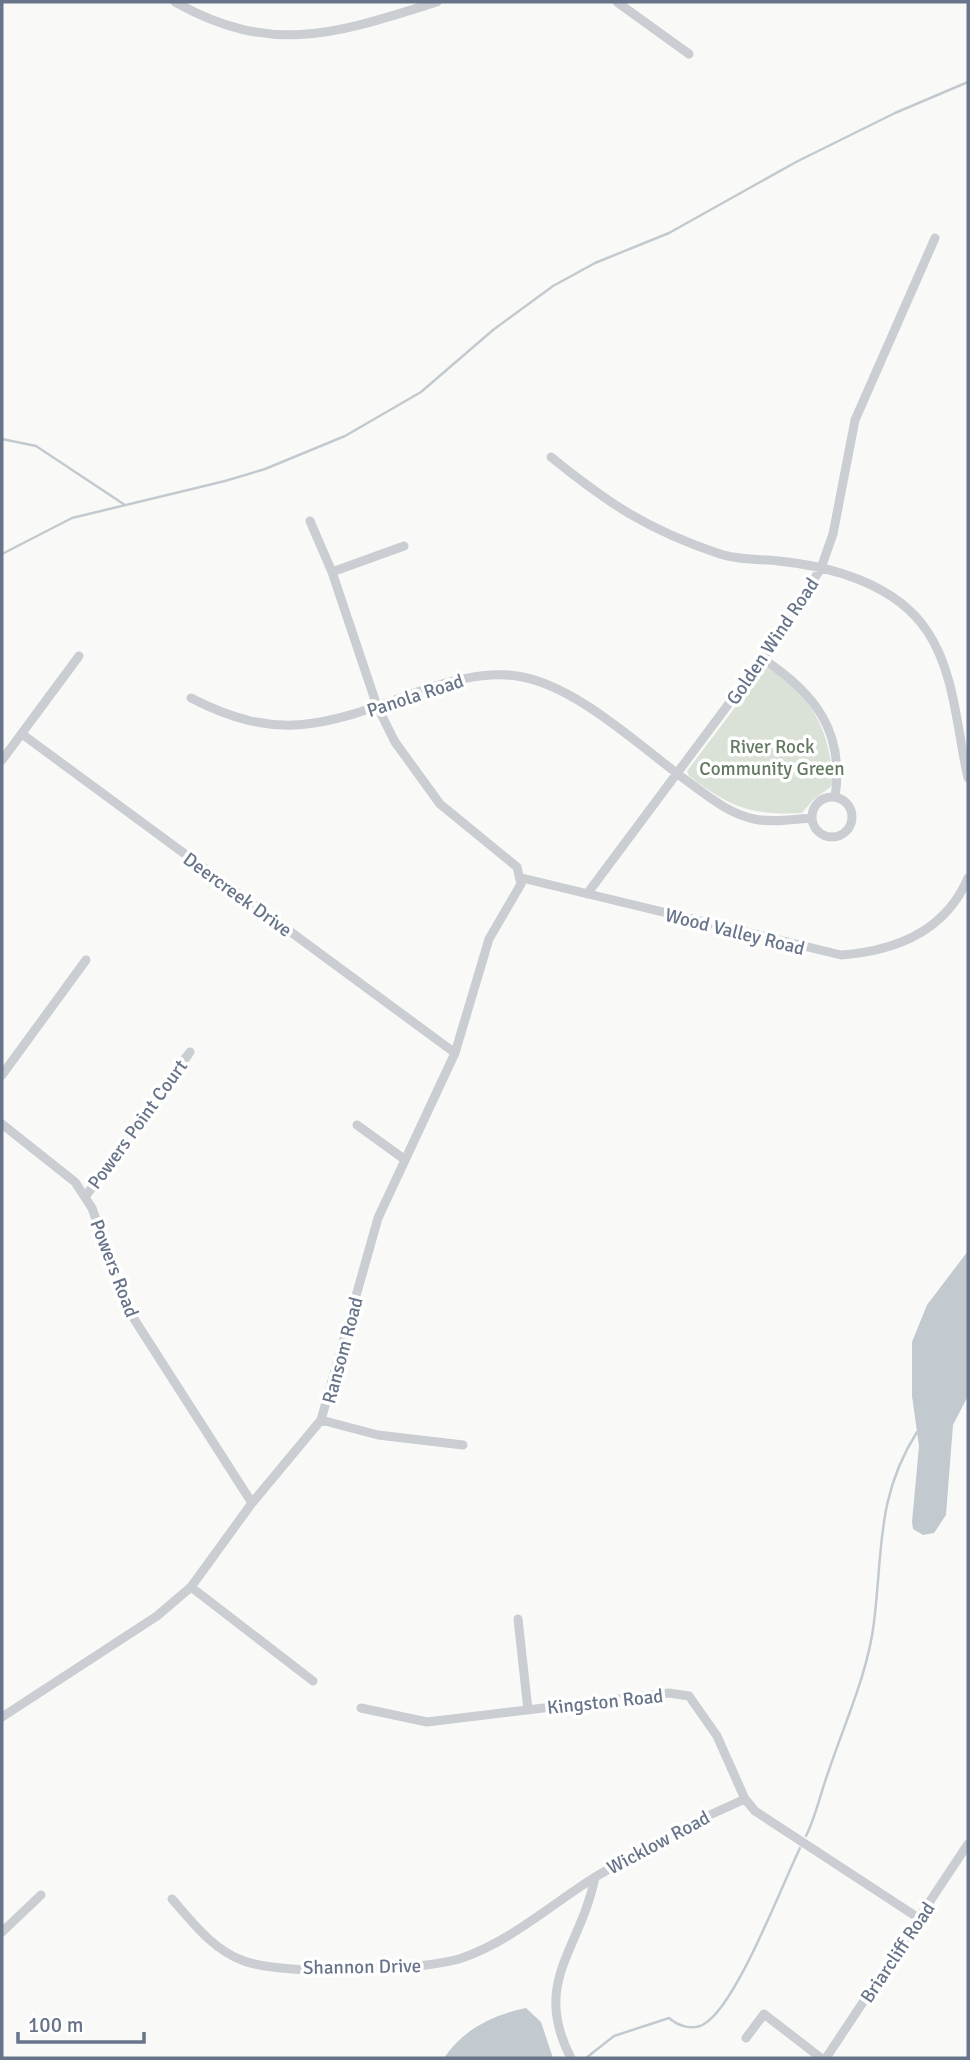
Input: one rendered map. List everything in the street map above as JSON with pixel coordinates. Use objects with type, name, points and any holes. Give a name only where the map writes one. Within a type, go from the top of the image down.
[{"type":"street","points":[[175,2],[233,29],[291,37],[345,29],[437,2]]},
{"type":"street","points":[[617,2],[689,54]]},
{"type":"street","name":"Golden Wind Road","points":[[587,894],[762,659],[821,568],[833,534],[855,420],[935,238]]},
{"type":"street","points":[[551,457],[607,502],[665,534],[723,555],[821,568],[869,584],[899,601],[927,630],[945,667],[968,778]]},
{"type":"street","name":"Wood Valley Road","points":[[310,521],[332,572],[377,706],[395,742],[426,788],[450,814],[510,860],[521,875],[587,894],[841,955],[866,953],[903,944],[942,917],[954,904],[968,878]]},
{"type":"street","points":[[332,572],[404,546]]},
{"type":"street","points":[[2,760],[79,656]]},
{"type":"street","points":[[762,659],[804,690],[819,707],[835,748],[839,773],[835,797]]},
{"type":"street","name":"Panola Road","points":[[191,698],[236,718],[272,726],[309,726],[343,719],[444,683],[481,675],[516,675],[576,696],[722,807],[756,819],[812,818]]},
{"type":"street","name":"Deercreek Drive","points":[[22,734],[455,1053]]},
{"type":"street","points":[[835,797],[843,800],[851,811],[852,820],[838,836],[824,835],[815,826],[812,818],[819,802],[835,797]]},
{"type":"street","name":"Ransom Road","points":[[2,1717],[157,1616],[191,1587],[252,1503],[321,1420],[378,1218],[455,1053],[489,939],[516,895],[521,875]]},
{"type":"street","points":[[2,1074],[86,960]]},
{"type":"street","name":"Powers Point Court","points":[[85,1197],[190,1052]]},
{"type":"street","name":"Powers Road","points":[[2,1124],[75,1182],[85,1197],[92,1208],[127,1308],[252,1503]]},
{"type":"street","points":[[356,1125],[404,1159]]},
{"type":"street","points":[[321,1420],[378,1435],[463,1445]]},
{"type":"street","points":[[191,1587],[313,1681]]},
{"type":"street","points":[[518,1619],[528,1710]]},
{"type":"street","name":"Kingston Road","points":[[361,1708],[427,1722],[669,1693],[689,1696],[717,1736],[744,1798],[755,1811],[920,1919]]},
{"type":"street","name":"Wicklow Road","points":[[571,2058],[559,2035],[554,1997],[564,1961],[588,1904],[595,1877],[644,1848],[744,1798]]},
{"type":"street","name":"Briarcliff Road","points":[[823,2058],[920,1919],[968,1844]]},
{"type":"street","name":"Shannon Drive","points":[[172,1899],[204,1935],[245,1962],[274,1967],[383,1969],[422,1966],[461,1958],[497,1942],[595,1877]]},
{"type":"street","points":[[2,1932],[41,1895]]},
{"type":"street","points":[[746,2038],[764,2014],[823,2058]]},
{"type":"green space","name":"River Rock Community Green","points":[[765,666],[807,702],[816,716],[828,749],[832,786],[813,800],[802,813],[769,813],[742,807],[704,787],[689,776],[687,771],[749,689],[759,668]]},
{"type":"shaded area","points":[[968,1251],[968,1396],[953,1425],[946,1515],[934,1533],[923,1535],[913,1529],[912,1522],[919,1446],[912,1396],[912,1342],[927,1305]]},
{"type":"shaded area","points":[[526,2008],[541,2022],[553,2058],[444,2058],[460,2039],[479,2025]]},
{"type":"waterway","points":[[2,554],[72,518],[265,469],[345,436],[421,392],[493,330],[553,286],[595,263],[669,233],[796,162],[895,113],[968,82]]},
{"type":"waterway","points":[[2,439],[36,446],[125,505]]},
{"type":"waterway","points":[[806,1836],[867,1660],[888,1502],[894,1479],[917,1432]]},
{"type":"waterway","points":[[586,2058],[614,2036],[669,2018],[681,2025],[695,2027],[704,2024],[717,2013],[743,1971],[800,1848]]}]
